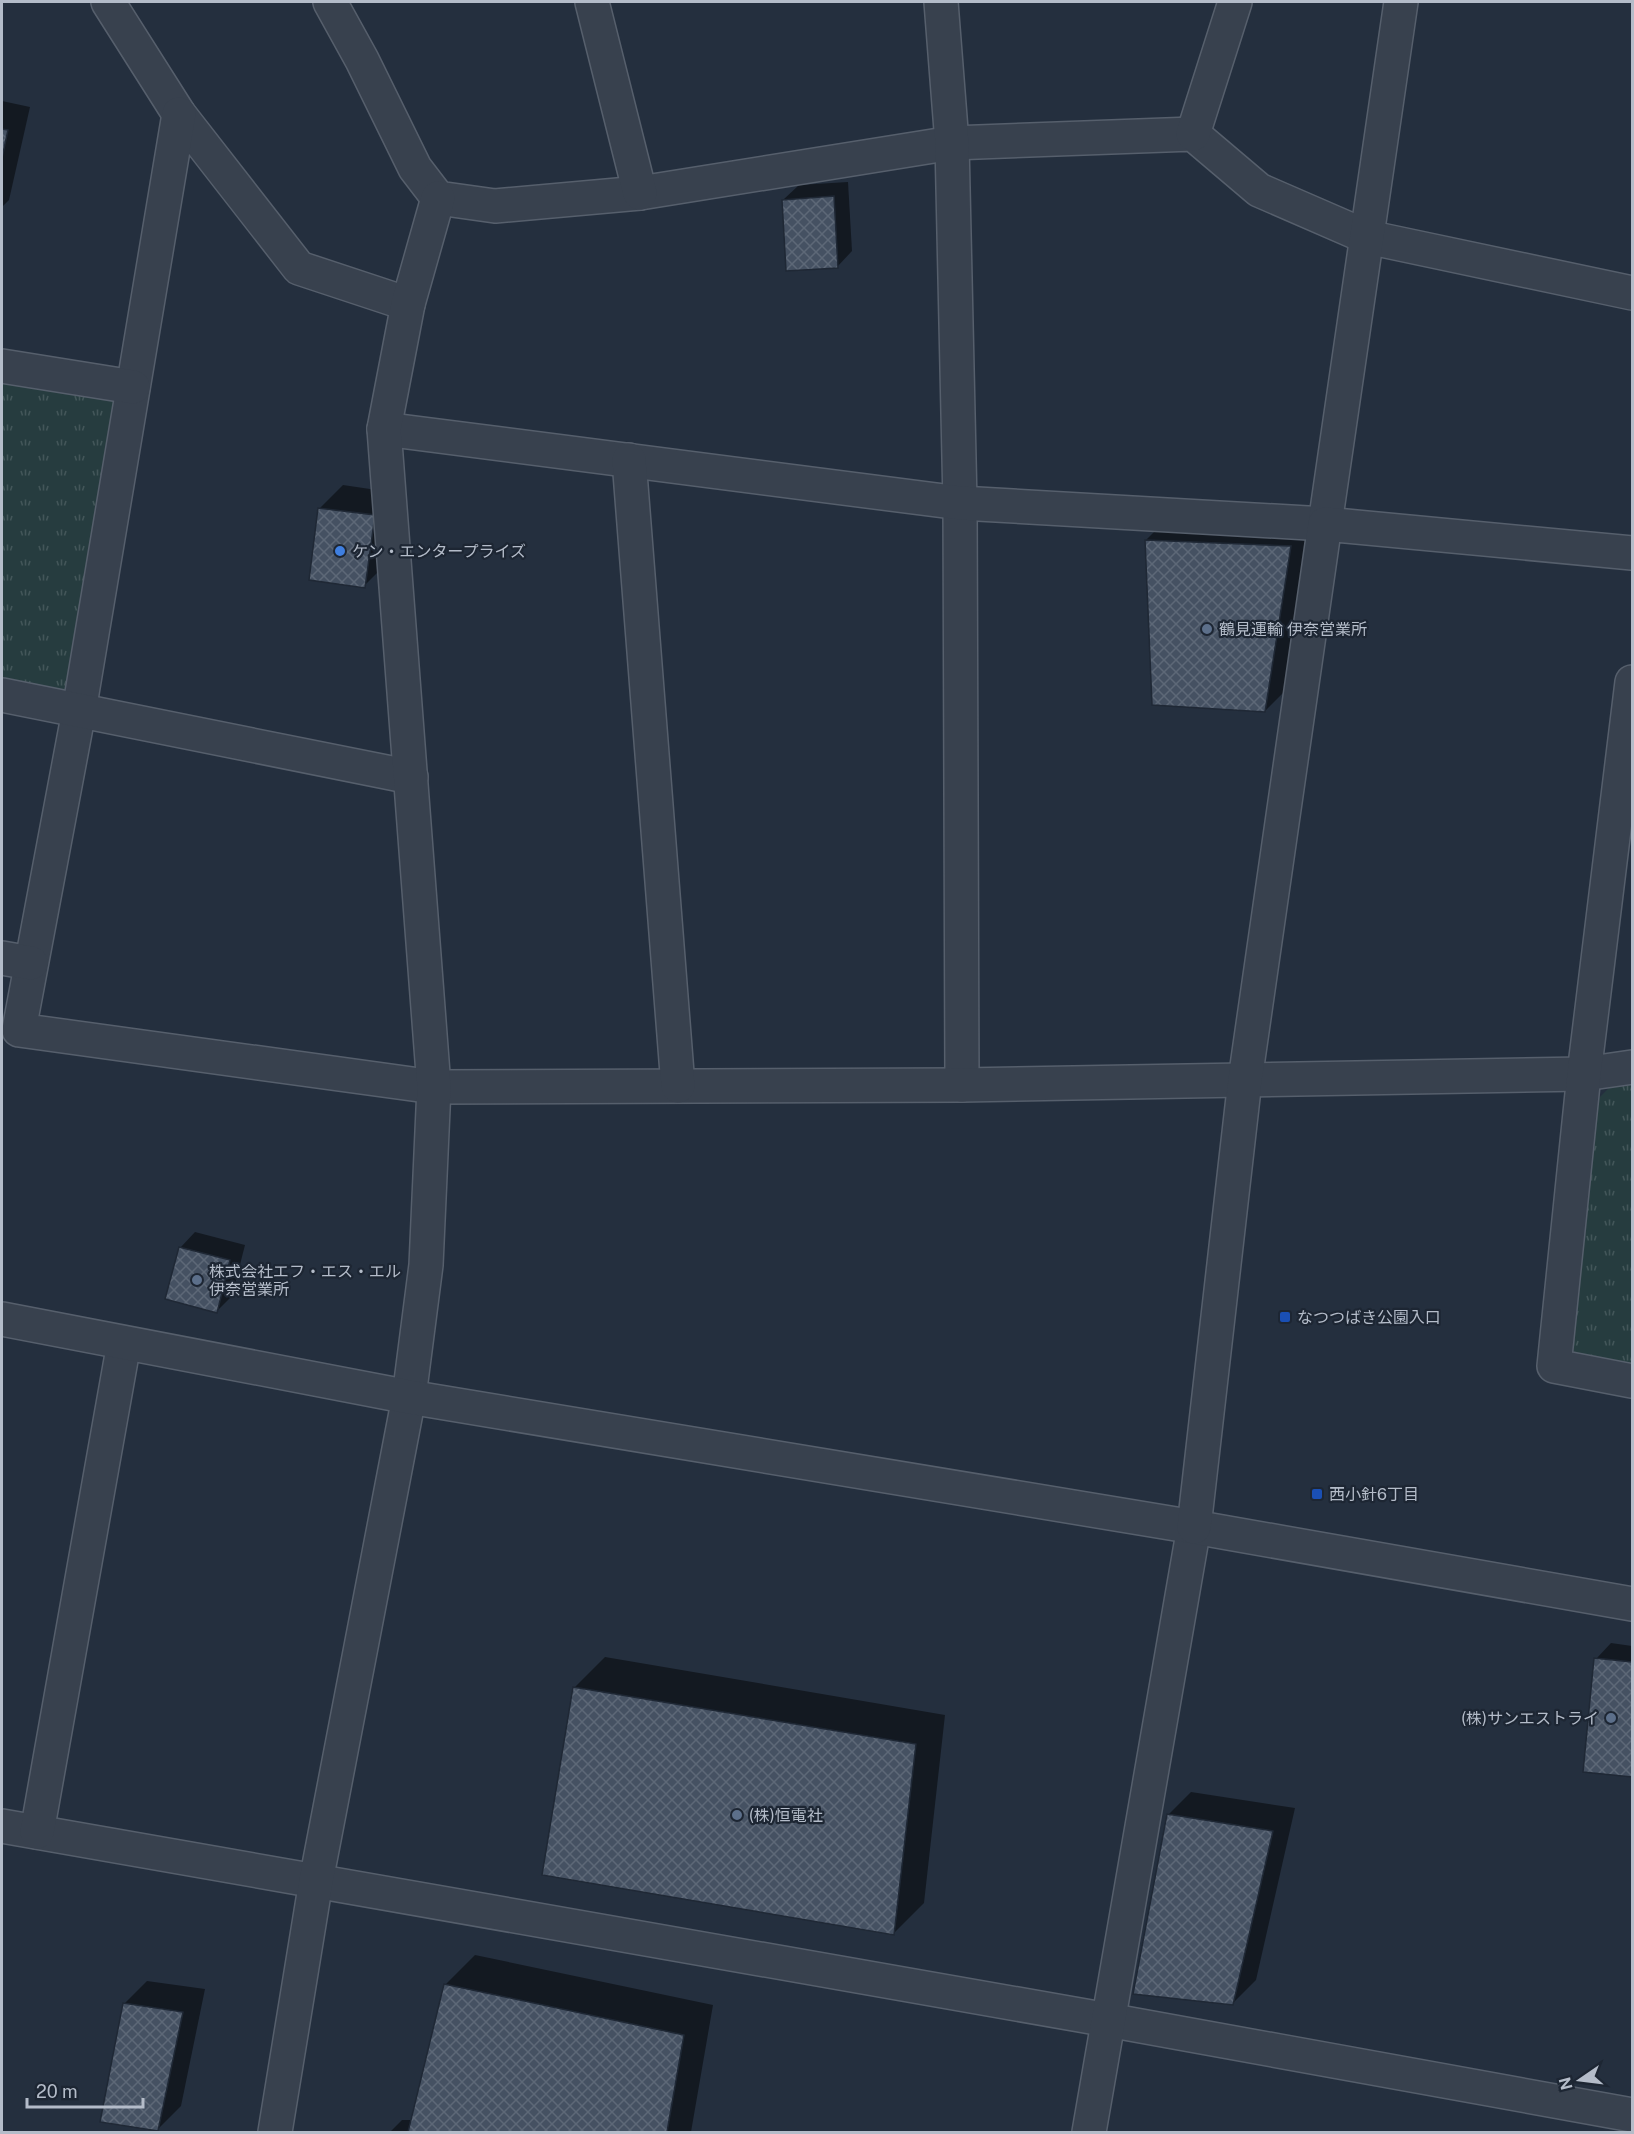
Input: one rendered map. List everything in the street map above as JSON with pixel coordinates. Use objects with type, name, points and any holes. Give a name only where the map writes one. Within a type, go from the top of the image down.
[{"type":"street","points":[[108,2],[179,114],[299,268],[408,304]]},
{"type":"street","points":[[330,2],[362,60],[415,168],[438,198],[495,206],[640,194],[952,143],[1193,134],[1259,190],[1367,237],[1632,293]]},
{"type":"street","points":[[592,2],[640,194]]},
{"type":"street","points":[[941,2],[952,143],[960,502],[962,1085]]},
{"type":"street","points":[[1193,134],[1235,2]]},
{"type":"street","points":[[1089,2133],[1194,1527],[1245,1080],[1401,2]]},
{"type":"street","points":[[179,114],[79,711],[16,960],[19,1030],[434,1087],[962,1085],[1584,1074],[1632,1067]]},
{"type":"street","points":[[275,2133],[316,1881],[409,1397],[426,1265],[434,1087],[384,429],[408,304],[438,198]]},
{"type":"street","points":[[2,366],[133,387]]},
{"type":"street","points":[[384,429],[960,502],[1325,524],[1632,553]]},
{"type":"street","points":[[628,460],[678,1086]]},
{"type":"street","points":[[1632,682],[1584,1074],[1554,1366],[1632,1381]]},
{"type":"street","points":[[2,695],[411,777]]},
{"type":"street","points":[[2,1319],[409,1397],[1194,1527],[1632,1604]]},
{"type":"street","points":[[37,1832],[124,1343]]},
{"type":"street","points":[[2,1826],[1108,2020],[1632,2115]]},
{"type":"green space","points":[[2,366],[133,387],[79,711],[2,695]]},
{"type":"green space","points":[[1632,1085],[1632,1367],[1579,1358],[1565,1340],[1599,1098],[1609,1088]]},
{"type":"building","points":[[2,129],[8,130],[2,158]]},
{"type":"building","points":[[834,196],[838,268],[786,271],[782,200]]},
{"type":"building","points":[[318,508],[375,515],[365,588],[309,580]]},
{"type":"building","points":[[1145,540],[1291,546],[1265,712],[1152,705]]},
{"type":"building","points":[[179,1247],[230,1260],[217,1313],[165,1299]]},
{"type":"building","points":[[1594,1658],[1632,1662],[1632,1777],[1583,1772]]},
{"type":"building","points":[[573,1687],[916,1744],[894,1935],[542,1875]]},
{"type":"building","points":[[1167,1814],[1273,1831],[1233,2005],[1133,1994]]},
{"type":"building","points":[[444,1984],[684,2035],[667,2132],[408,2132]]},
{"type":"building","points":[[123,2003],[183,2012],[158,2131],[100,2122]]},
{"type":"place","name":"ケン・エンタープライズ","points":[[340,551]]},
{"type":"place","name":"鶴見運輸 伊奈営業所","points":[[1207,629]]},
{"type":"place","name":"株式会社エフ・エス・エル 伊奈営業所","points":[[197,1280]]},
{"type":"place","name":"なつつばき公園入口","points":[[1285,1317]]},
{"type":"place","name":"西小針6丁目","points":[[1317,1494]]},
{"type":"place","name":"(株)サンエストライ","points":[[1611,1718]]},
{"type":"place","name":"(株)恒電社","points":[[737,1815]]}]
